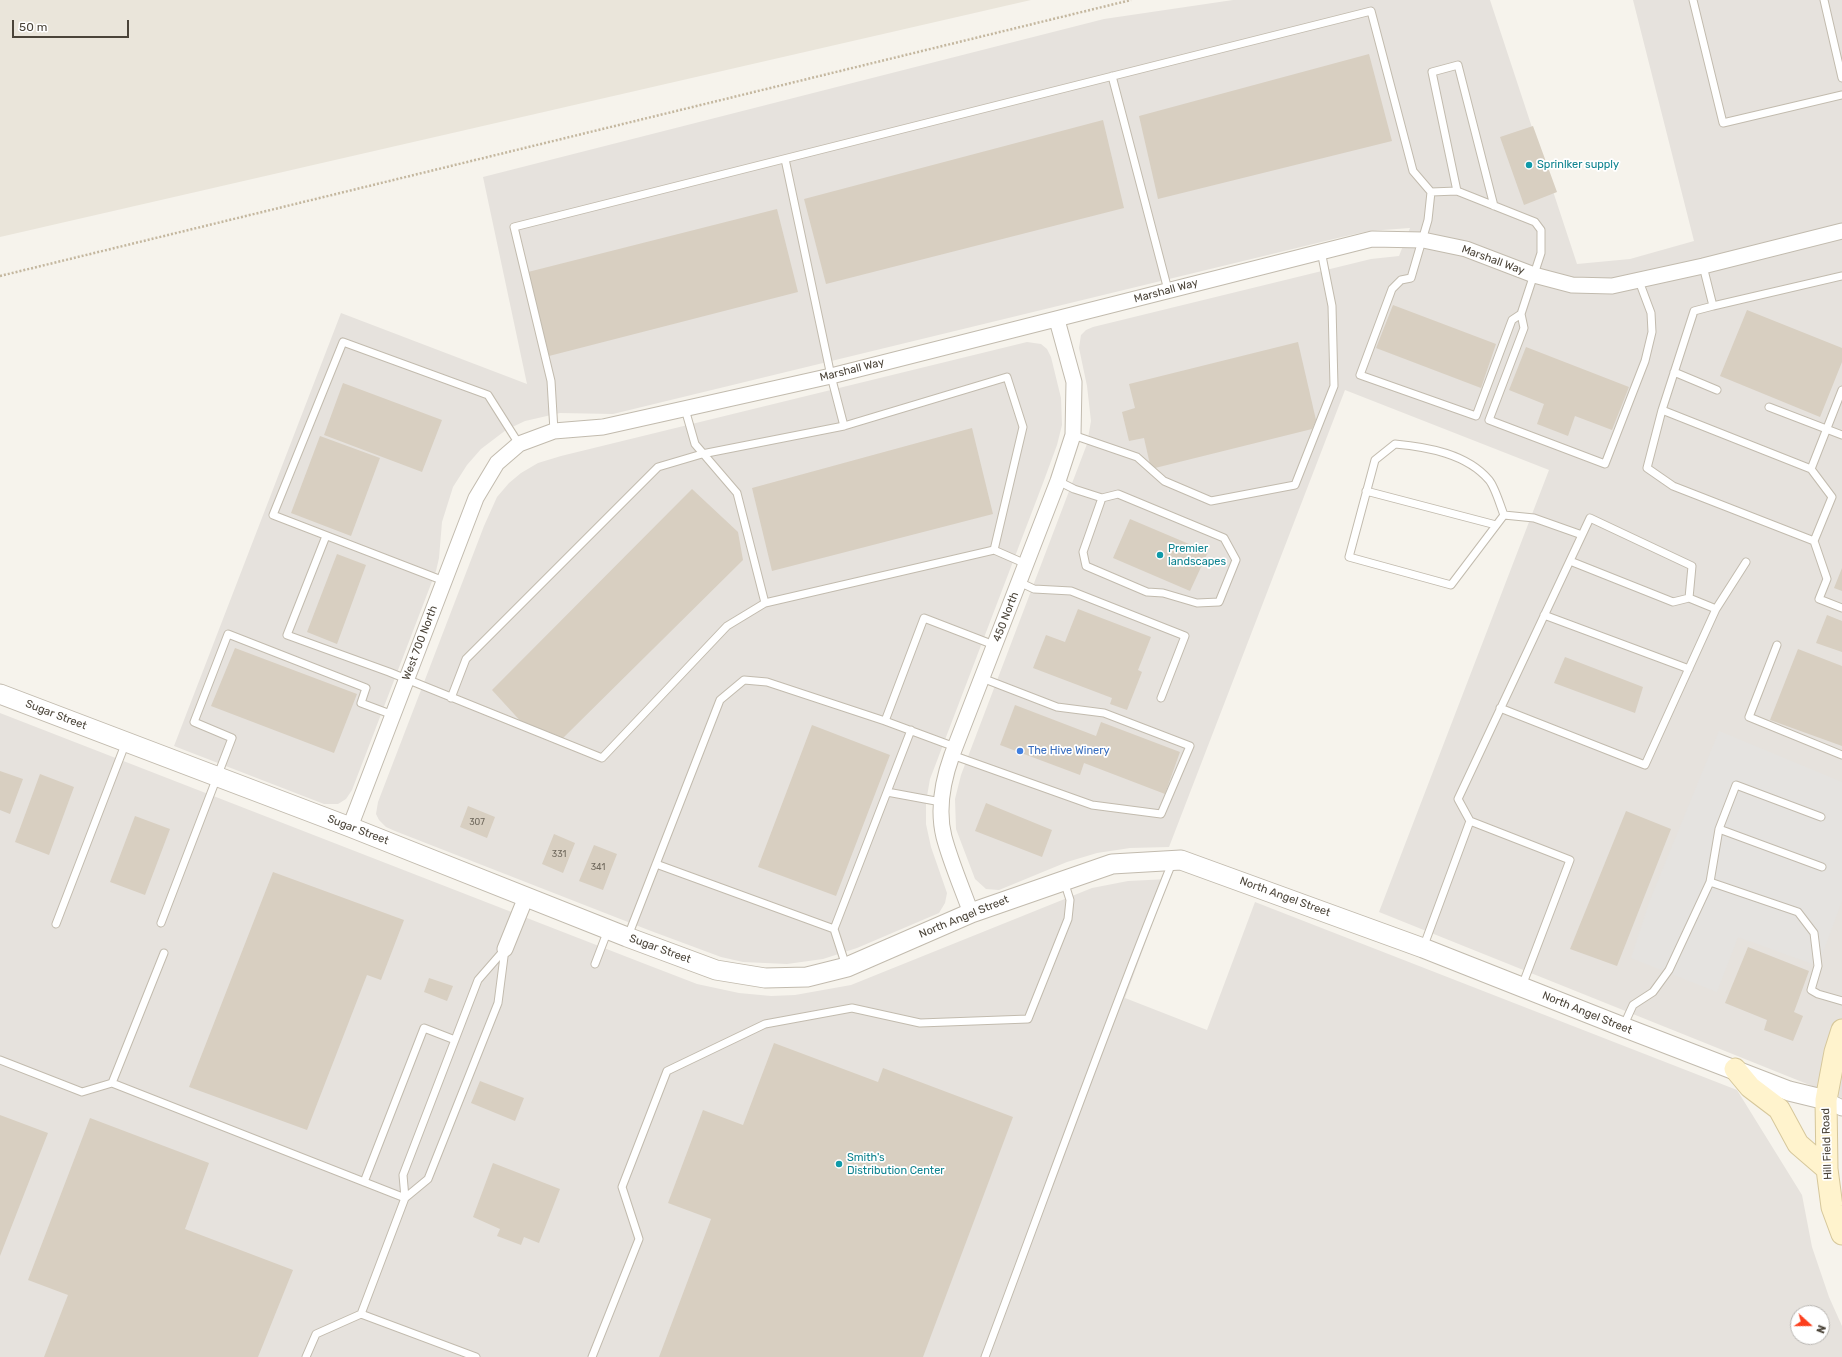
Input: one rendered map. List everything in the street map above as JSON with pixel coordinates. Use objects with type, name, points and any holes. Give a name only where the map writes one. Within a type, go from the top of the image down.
[{"type":"main road","name":"Hill Field Road","points":[[1842,1030],[1835,1052],[1834,1104],[1826,1169],[1837,1199],[1842,1234]]},
{"type":"main road","points":[[1734,1069],[1750,1087],[1779,1109],[1798,1144],[1826,1169]]},
{"type":"street","name":"Marshall Way","points":[[497,463],[519,444],[554,431],[603,427],[831,376],[1057,320],[1372,238],[1423,240],[1466,249],[1534,275],[1572,285],[1612,286],[1703,266],[1842,231]]},
{"type":"street","name":"450 North","points":[[972,913],[944,836],[941,802],[945,776],[1058,481],[1073,435],[1074,382],[1057,320]]},
{"type":"street","name":"West 700 North","points":[[350,827],[476,498],[497,463]]},
{"type":"street","name":"Sugar Street","points":[[0,694],[218,776],[608,930],[716,970]]},
{"type":"street","name":"North Angel Street","points":[[716,970],[765,978],[808,977],[847,967],[972,913],[1112,864],[1181,860],[1423,948],[1788,1091],[1834,1104]]},
{"type":"street","points":[[505,949],[526,897]]},
{"type":"lane","points":[[1693,0],[1723,123],[1842,95]]},
{"type":"lane","points":[[1824,0],[1842,78]]},
{"type":"lane","points":[[554,431],[551,381],[514,227],[1371,11],[1413,171],[1431,192],[1428,220],[1411,278],[1400,280],[1392,289],[1360,375],[1476,416],[1512,320],[1521,314]]},
{"type":"lane","points":[[1457,191],[1432,72],[1458,65],[1494,206]]},
{"type":"lane","points":[[1112,76],[1168,290]]},
{"type":"lane","points":[[785,159],[831,376],[844,426]]},
{"type":"lane","points":[[1431,192],[1457,191],[1535,222],[1541,230],[1541,253],[1521,314],[1524,328],[1489,420],[1605,464],[1645,361],[1652,332],[1651,313],[1639,281]]},
{"type":"lane","points":[[1073,435],[1137,458],[1164,481],[1211,501],[1295,485],[1334,386],[1332,306],[1321,251]]},
{"type":"lane","points":[[1703,266],[1713,306]]},
{"type":"lane","points":[[1814,541],[1673,486],[1647,468],[1662,410],[1694,311],[1842,276]]},
{"type":"lane","points":[[444,581],[273,515],[344,342],[488,396],[519,444]]},
{"type":"lane","points":[[1674,372],[1717,390]]},
{"type":"lane","points":[[451,698],[466,659],[658,467],[702,454],[844,426],[1007,377],[1023,427],[994,550]]},
{"type":"lane","points":[[1811,469],[1842,390]]},
{"type":"lane","points":[[1769,407],[1842,435]]},
{"type":"lane","points":[[685,408],[695,444],[737,493],[765,603]]},
{"type":"lane","points":[[1662,410],[1811,469],[1832,498],[1814,541],[1827,579],[1819,599],[1842,608]]},
{"type":"lane","points":[[1395,444],[1422,446],[1463,459],[1490,480],[1504,514],[1451,585],[1349,557],[1375,460],[1395,444]]},
{"type":"lane","points":[[1058,481],[1074,489],[1102,498],[1118,494],[1224,538],[1236,560],[1219,602],[1198,603],[1163,593],[1147,592],[1086,566],[1083,552],[1102,498]]},
{"type":"lane","points":[[1366,491],[1496,525]]},
{"type":"lane","points":[[1504,514],[1534,518],[1582,535]]},
{"type":"lane","points":[[1522,986],[1570,860],[1470,821],[1458,798],[1590,518],[1692,566],[1689,598]]},
{"type":"lane","points":[[326,536],[287,635],[406,679],[602,758],[727,626],[765,603],[994,550],[1026,564]]},
{"type":"lane","points":[[1570,561],[1673,602],[1689,598],[1716,609]]},
{"type":"lane","points":[[1500,708],[1645,765],[1716,609],[1746,562]]},
{"type":"lane","points":[[1019,582],[1034,589],[1071,591],[1185,636],[1161,698]]},
{"type":"lane","points":[[1544,615],[1689,669]]},
{"type":"lane","points":[[885,721],[924,618],[994,646]]},
{"type":"lane","points":[[161,923],[232,738],[194,722],[228,634],[366,688],[360,703],[393,715]]},
{"type":"lane","points":[[1777,645],[1749,717],[1842,755]]},
{"type":"lane","points":[[627,937],[720,700],[744,680],[767,682],[911,730],[954,751],[1092,805],[1161,814],[1190,746],[1104,713],[1057,707],[982,678]]},
{"type":"lane","points":[[847,967],[834,929],[911,730]]},
{"type":"lane","points":[[56,924],[126,742]]},
{"type":"lane","points":[[1623,1027],[1633,1005],[1653,992],[1670,970],[1710,882],[1719,830],[1736,785],[1821,817]]},
{"type":"lane","points":[[887,792],[941,802]]},
{"type":"lane","points":[[1423,948],[1470,821]]},
{"type":"lane","points":[[1719,830],[1822,867]]},
{"type":"lane","points":[[985,1357],[1087,1087],[1110,1019],[1172,861]]},
{"type":"lane","points":[[656,864],[834,929]]},
{"type":"lane","points":[[592,1357],[639,1239],[622,1187],[667,1070],[765,1024],[852,1008],[920,1022],[1028,1018],[1068,919],[1070,900],[1064,880]]},
{"type":"lane","points":[[1710,882],[1798,912],[1814,933],[1818,966],[1811,990],[1818,994],[1842,1001]]},
{"type":"lane","points":[[595,964],[608,930]]},
{"type":"lane","points":[[361,1314],[405,1198],[403,1175],[478,980],[505,949]]},
{"type":"lane","points":[[405,1198],[428,1179],[498,1003],[505,949]]},
{"type":"lane","points":[[112,1083],[164,953]]},
{"type":"lane","points":[[364,1182],[424,1028],[455,1040]]},
{"type":"lane","points":[[0,1060],[82,1092],[112,1083],[405,1198]]},
{"type":"lane","points":[[306,1357],[316,1334],[361,1314],[476,1357]]},
{"type":"path","points":[[0,276],[1131,0]]},
{"type":"shaded area","points":[[0,0],[1031,0],[0,237]]},
{"type":"shaded area","points":[[1233,0],[1490,0],[1577,264],[1630,259],[1694,241],[1633,0],[1842,0],[1842,1098],[1379,912],[1549,470],[1345,390],[1169,847],[1130,848],[1097,853],[1067,862],[999,890],[986,889],[975,879],[956,829],[955,799],[961,775],[1087,444],[1091,421],[1087,386],[1079,348],[1081,335],[1086,330],[1093,327],[1371,259],[1399,256],[1410,228],[1369,231],[1342,237],[613,414],[560,413],[525,421],[506,430],[481,449],[467,465],[453,487],[442,522],[439,558],[436,571],[352,790],[346,799],[338,804],[324,804],[174,746],[341,313],[527,384],[483,177],[1104,19]]},
{"type":"shaded area","points":[[1027,342],[1041,344],[1047,349],[1051,357],[1061,398],[1062,425],[1057,445],[1043,483],[930,779],[926,802],[926,824],[931,847],[947,893],[945,903],[939,913],[857,948],[823,959],[787,964],[743,962],[721,957],[651,931],[395,831],[386,827],[379,820],[376,814],[378,802],[484,526],[497,497],[509,483],[521,473],[538,463],[561,456]]},
{"type":"shaded area","points":[[0,713],[697,984],[739,993],[771,996],[795,995],[851,985],[1092,888],[1128,881],[1169,879],[1125,998],[1207,1030],[1255,902],[1737,1090],[1802,1195],[1812,1247],[1829,1297],[1842,1326],[1842,1357],[0,1357]]},
{"type":"shaded area","points":[[1719,731],[1842,782],[1842,901],[1818,966],[1738,937],[1717,992],[1631,958],[1650,900]]},
{"type":"building","points":[[1369,54],[1392,141],[1158,199],[1139,116]]},
{"type":"building","points":[[1103,120],[1124,208],[826,284],[804,199]]},
{"type":"building","name":"Sprinlker supply","points":[[1533,126],[1557,192],[1524,205],[1500,137]]},
{"type":"building","points":[[777,209],[798,292],[549,356],[528,272]]},
{"type":"building","points":[[1393,305],[1496,344],[1481,388],[1376,348]]},
{"type":"building","points":[[1747,310],[1842,348],[1842,362],[1820,417],[1720,376]]},
{"type":"building","points":[[1298,342],[1316,420],[1312,429],[1151,469],[1144,438],[1129,441],[1122,412],[1135,408],[1129,384]]},
{"type":"building","points":[[1526,347],[1629,387],[1612,430],[1575,416],[1568,436],[1537,424],[1544,404],[1509,390]]},
{"type":"building","points":[[343,383],[442,420],[422,472],[324,435]]},
{"type":"building","points":[[972,428],[993,514],[772,571],[752,488]]},
{"type":"building","points":[[320,436],[380,458],[351,536],[291,513]]},
{"type":"building","points":[[692,489],[738,532],[743,560],[563,738],[525,726],[492,690]]},
{"type":"building","name":"Premier landscapes","points":[[1130,519],[1208,552],[1190,591],[1113,558]]},
{"type":"building","points":[[337,554],[366,565],[337,644],[307,632]]},
{"type":"building","points":[[1842,568],[1842,591],[1834,588]]},
{"type":"building","points":[[1078,609],[1151,637],[1138,670],[1142,672],[1127,710],[1110,704],[1112,698],[1033,668],[1046,635],[1065,642]]},
{"type":"building","points":[[1827,615],[1842,621],[1842,652],[1816,643]]},
{"type":"building","points":[[235,648],[357,694],[334,753],[211,706]]},
{"type":"building","points":[[1798,649],[1842,666],[1842,746],[1770,720]]},
{"type":"building","points":[[1565,657],[1643,687],[1635,713],[1554,683]]},
{"type":"building","points":[[1015,705],[1096,736],[1101,722],[1180,752],[1165,794],[1084,763],[1080,775],[1000,745]]},
{"type":"building","points":[[812,725],[890,755],[836,896],[758,867]]},
{"type":"building","points":[[0,771],[23,779],[10,814],[0,810]]},
{"type":"building","points":[[40,774],[74,787],[49,855],[15,842]]},
{"type":"building","points":[[986,803],[1052,830],[1042,857],[975,831]]},
{"type":"building","points":[[468,806],[495,817],[487,838],[460,827]]},
{"type":"building","points":[[1626,811],[1671,829],[1617,966],[1570,949]]},
{"type":"building","points":[[135,816],[170,829],[145,895],[110,882]]},
{"type":"building","points":[[554,834],[575,843],[563,873],[542,864]]},
{"type":"building","points":[[594,845],[617,854],[603,890],[579,881]]},
{"type":"building","points":[[273,872],[404,920],[381,980],[367,975],[307,1130],[189,1087]]},
{"type":"building","points":[[1748,947],[1809,971],[1794,1012],[1803,1016],[1793,1041],[1764,1030],[1767,1020],[1725,1003]]},
{"type":"building","points":[[429,978],[453,986],[447,1001],[424,992]]},
{"type":"building","name":"Smith's Distribution Center","points":[[774,1043],[878,1082],[883,1068],[1013,1117],[923,1357],[659,1357],[711,1219],[668,1203],[703,1110],[743,1125]]},
{"type":"building","points":[[480,1081],[524,1098],[515,1121],[471,1103]]},
{"type":"building","points":[[0,1115],[48,1133],[0,1256]]},
{"type":"building","points":[[90,1118],[209,1163],[185,1229],[293,1270],[258,1357],[44,1357],[68,1295],[28,1280]]},
{"type":"building","points":[[493,1163],[560,1189],[539,1243],[524,1237],[521,1245],[497,1236],[500,1229],[473,1217]]},
{"type":"place","name":"Sprinlker supply","points":[[1529,165]]},
{"type":"place","name":"Premier landscapes","points":[[1160,555]]},
{"type":"place","name":"The Hive Winery","points":[[1020,751]]},
{"type":"place","name":"Smith's Distribution Center","points":[[839,1164]]}]
